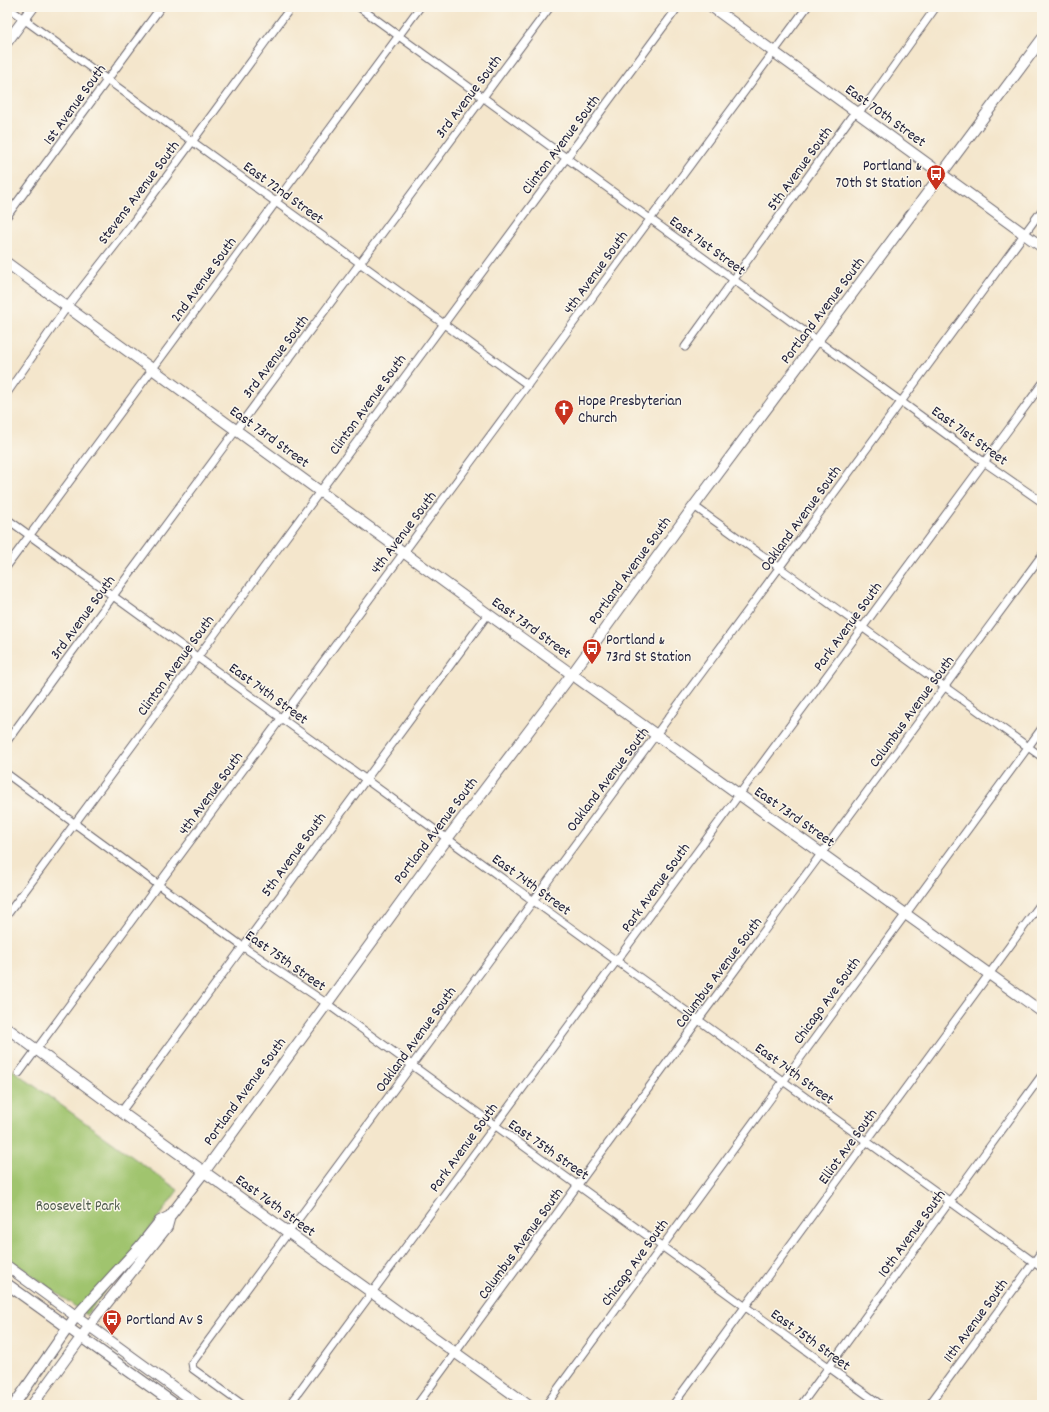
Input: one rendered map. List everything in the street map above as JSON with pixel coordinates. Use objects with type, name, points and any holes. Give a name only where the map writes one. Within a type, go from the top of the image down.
[{"type":"street","name":"East 72nd Street","points":[[7,7],[528,385]]},
{"type":"street","points":[[7,42],[33,7]]},
{"type":"street","name":"1st Avenue South","points":[[7,216],[161,7]]},
{"type":"street","name":"Stevens Avenue South","points":[[7,393],[67,307],[131,225],[291,7]]},
{"type":"street","name":"East 71st Street","points":[[359,7],[901,402],[1042,502]]},
{"type":"street","name":"2nd Avenue South","points":[[7,566],[420,7]]},
{"type":"street","name":"3rd Avenue South","points":[[7,741],[550,7]]},
{"type":"street","name":"Clinton Avenue South","points":[[7,915],[678,7]]},
{"type":"street","name":"East 70th Street","points":[[712,7],[1042,247]]},
{"type":"street","name":"4th Avenue South","points":[[18,1073],[159,885],[807,7]]},
{"type":"street","name":"5th Avenue South","points":[[685,347],[851,117],[866,105],[936,7]]},
{"type":"street","name":"Portland Avenue South","points":[[32,1405],[90,1326],[167,1227],[170,1216],[204,1172],[447,838],[572,674],[694,506],[1042,39]]},
{"type":"street","name":"Oakland Avenue South","points":[[242,1405],[193,1369],[192,1363],[1042,210]]},
{"type":"street","name":"East 73rd Street","points":[[7,263],[488,614],[1042,1012]]},
{"type":"street","name":"Park Avenue South","points":[[289,1405],[1042,384]]},
{"type":"street","points":[[694,506],[1042,757]]},
{"type":"street","name":"East 74th Street","points":[[7,519],[1042,1268]]},
{"type":"street","name":"Columbus Avenue South","points":[[417,1405],[699,1019],[1042,555]]},
{"type":"street","name":"5th Avenue South","points":[[120,1112],[488,614]]},
{"type":"street","name":"Chicago Ave South","points":[[546,1405],[1042,728]]},
{"type":"street","name":"East 75th Street","points":[[7,774],[242,946],[326,1003],[881,1405]]},
{"type":"street","name":"Elliot Ave South","points":[[672,1405],[1042,902]]},
{"type":"street","name":"East 76th Street","points":[[7,1028],[120,1112],[528,1405]]},
{"type":"street","name":"10th Avenue South","points":[[801,1405],[1042,1076]]},
{"type":"street","name":"Portland Avenue South","points":[[14,1405],[76,1316],[140,1246],[160,1221],[170,1216]]},
{"type":"street","name":"11th Avenue South","points":[[929,1405],[1042,1251]]},
{"type":"street","points":[[7,1266],[198,1405]]},
{"type":"street","points":[[7,1284],[176,1405]]},
{"type":"green space","name":"Roosevelt Park","points":[[7,1066],[178,1190],[87,1315],[7,1257]]},
{"type":"place","name":"Portland & 70th St Station","points":[[936,191]]},
{"type":"place","name":"Hope Presbyterian Church","points":[[564,426]]},
{"type":"place","name":"Portland & 73rd St Station","points":[[592,665]]},
{"type":"place","name":"Portland Av S","points":[[112,1336]]}]
